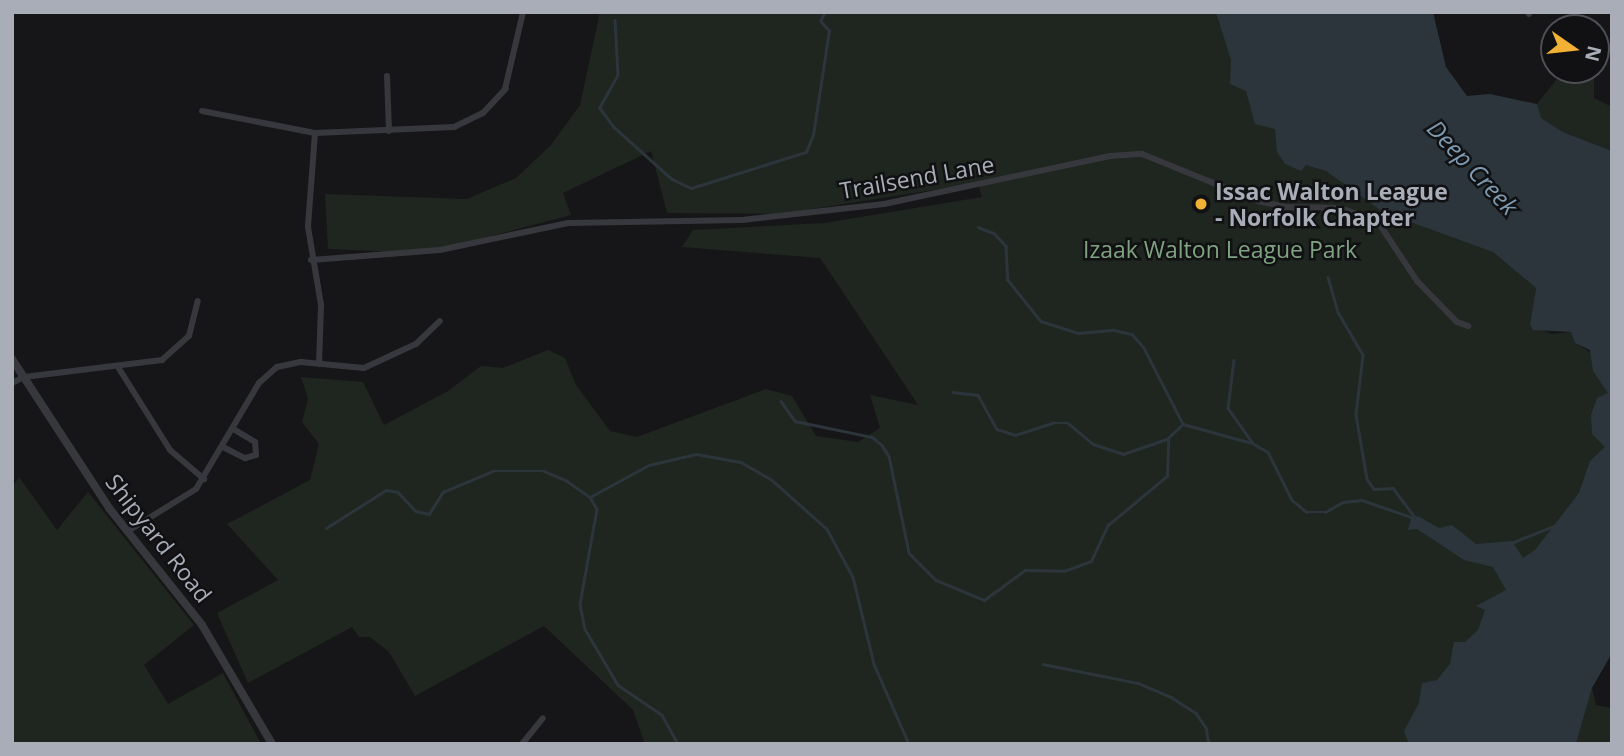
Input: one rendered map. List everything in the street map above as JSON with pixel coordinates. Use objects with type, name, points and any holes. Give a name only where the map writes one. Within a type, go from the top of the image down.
[{"type":"street","points":[[202,111],[315,133],[454,127],[483,113],[505,89],[523,12]]},
{"type":"street","points":[[387,76],[389,131]]},
{"type":"street","points":[[315,133],[308,227],[311,260],[321,305],[319,364]]},
{"type":"street","name":"Trailsend Lane","points":[[311,260],[440,250],[568,223],[742,220],[884,205],[1110,156],[1142,154],[1258,201],[1287,207],[1340,208],[1372,220],[1380,225],[1417,281],[1457,322],[1468,326]]},
{"type":"street","points":[[12,383],[24,377],[150,363],[174,353],[194,326],[198,301]]},
{"type":"street","points":[[128,531],[187,497],[204,480],[259,383],[276,367],[319,364],[364,368],[416,344],[440,321]]},
{"type":"street","name":"Shipyard Road","points":[[12,359],[128,531],[202,625],[272,744]]},
{"type":"street","points":[[118,367],[170,450],[204,480]]},
{"type":"street","points":[[223,447],[245,458],[256,454],[255,442],[233,429]]},
{"type":"street","points":[[522,744],[543,718]]},
{"type":"green space","name":"Izaak Walton League Park","points":[[600,12],[1300,12],[1493,252],[1536,288],[1530,324],[1551,334],[1571,332],[1575,343],[1612,365],[1612,480],[1467,744],[645,744],[633,710],[544,626],[415,696],[389,652],[370,637],[359,637],[352,627],[248,683],[217,613],[278,580],[227,524],[310,480],[319,444],[302,422],[308,399],[301,377],[363,382],[384,425],[448,391],[481,366],[503,368],[548,350],[565,358],[576,385],[610,431],[637,437],[766,389],[792,396],[816,436],[858,442],[880,428],[870,395],[918,405],[820,258],[682,247],[693,230],[824,223],[982,197],[978,183],[780,214],[667,213],[651,151],[563,193],[571,215],[426,253],[328,249],[325,194],[467,199],[516,178],[551,145],[580,105]]},
{"type":"green space","points":[[1553,84],[1594,84],[1594,98],[1612,107],[1612,151],[1563,132],[1540,118],[1537,104]]},
{"type":"green space","points":[[19,477],[57,530],[88,492],[194,625],[144,665],[168,704],[223,673],[261,744],[12,744],[12,487]]},
{"type":"green space","points":[[1592,688],[1596,705],[1612,708],[1612,744],[1576,744]]},
{"type":"water","name":"Deep Creek","points":[[1216,12],[1433,12],[1446,67],[1467,96],[1490,94],[1537,104],[1541,118],[1563,132],[1612,151],[1612,653],[1592,688],[1576,744],[1409,744],[1404,731],[1419,703],[1422,683],[1437,680],[1450,664],[1454,642],[1465,642],[1478,630],[1485,610],[1476,606],[1506,590],[1493,567],[1464,560],[1417,529],[1408,530],[1411,519],[1418,516],[1439,528],[1452,525],[1476,544],[1512,541],[1523,558],[1535,550],[1579,493],[1590,461],[1605,447],[1592,434],[1591,415],[1597,398],[1608,393],[1593,371],[1590,350],[1575,343],[1571,332],[1533,330],[1530,324],[1536,288],[1493,252],[1383,212],[1326,171],[1306,165],[1301,171],[1285,164],[1277,152],[1275,129],[1255,124],[1246,91],[1230,84],[1231,60]]},
{"type":"waterway","points":[[615,20],[618,75],[600,108],[614,127],[672,179],[691,188],[806,152],[813,135],[829,31],[820,21],[825,12]]},
{"type":"waterway","points":[[978,227],[994,233],[1006,246],[1008,280],[1041,321],[1078,333],[1114,330],[1132,334],[1144,348],[1183,424],[1252,443],[1268,452],[1292,500],[1307,512],[1325,512],[1343,502],[1362,500],[1417,519]]},
{"type":"waterway","points":[[1328,277],[1338,312],[1363,355],[1356,415],[1367,479],[1374,489],[1393,488],[1415,517]]},
{"type":"waterway","points":[[1234,360],[1228,408],[1252,442]]},
{"type":"waterway","points":[[953,392],[978,395],[997,429],[1015,435],[1053,423],[1068,423],[1093,444],[1123,454],[1167,439]]},
{"type":"waterway","points":[[781,401],[795,421],[872,437],[882,445],[889,456],[909,553],[936,580],[984,600],[1025,570],[1064,571],[1091,561],[1108,525],[1167,476],[1168,438],[1183,424]]},
{"type":"waterway","points":[[590,497],[649,465],[696,454],[741,462],[772,480],[827,529],[853,577],[874,664],[909,744]]},
{"type":"waterway","points":[[326,528],[386,490],[398,492],[416,511],[429,514],[443,492],[493,471],[544,471],[567,481],[590,497],[597,509],[580,604],[585,629],[618,685],[662,715],[678,744]]},
{"type":"waterway","points":[[1511,543],[1554,526]]},
{"type":"waterway","points":[[1043,664],[1138,683],[1171,697],[1196,713],[1206,728],[1209,744]]},
{"type":"place","name":"Issac Walton League - Norfolk Chapter","points":[[1201,204]]}]
